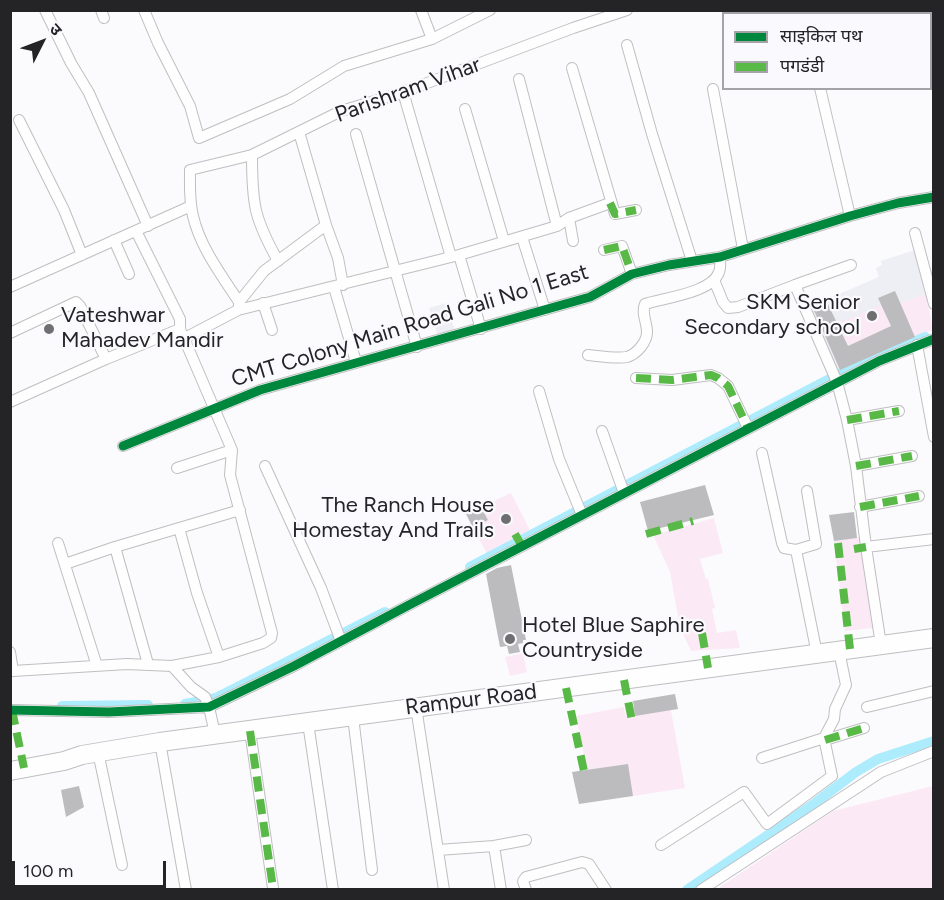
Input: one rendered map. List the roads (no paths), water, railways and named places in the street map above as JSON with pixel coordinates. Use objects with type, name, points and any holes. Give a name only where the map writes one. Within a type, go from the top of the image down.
[{"type":"main road","name":"Rampur Road","points":[[10,771],[64,761],[90,753],[215,734],[933,638]]},
{"type":"main road","points":[[10,762],[67,752],[90,753]]},
{"type":"street","points":[[45,10],[71,63],[89,93],[148,226]]},
{"type":"street","points":[[144,10],[190,106],[199,138],[290,99],[344,66],[432,39],[490,10]]},
{"type":"street","points":[[421,10],[432,39]]},
{"type":"street","name":"Parishram Vihar","points":[[191,206],[190,170],[252,156],[341,111],[404,92],[627,10]]},
{"type":"street","points":[[627,45],[692,261]]},
{"type":"street","points":[[572,68],[610,203],[615,214],[636,210]]},
{"type":"street","points":[[519,79],[557,226]]},
{"type":"street","points":[[713,90],[743,249]]},
{"type":"street","points":[[820,90],[850,216]]},
{"type":"street","points":[[404,92],[454,256],[481,329]]},
{"type":"street","points":[[465,109],[504,241]]},
{"type":"street","points":[[19,120],[64,210],[82,255]]},
{"type":"street","points":[[299,132],[338,258],[338,286],[356,362]]},
{"type":"street","points":[[356,134],[417,346]]},
{"type":"street","points":[[252,156],[251,184],[257,220],[278,261]]},
{"type":"street","name":"CMT Colony Main Road Gali No 1 East","points":[[123,446],[260,390],[590,297],[632,274],[720,257],[850,216],[898,203],[933,198]]},
{"type":"street","points":[[10,402],[106,359],[182,333],[239,306],[263,303],[338,286],[454,256],[557,226],[569,218],[610,203]]},
{"type":"street","points":[[12,283],[82,255],[191,206],[192,215],[201,237],[239,306]]},
{"type":"street","points":[[569,218],[573,241]]},
{"type":"street","points":[[239,306],[264,271],[326,225]]},
{"type":"street","points":[[10,652],[13,671],[148,664],[172,666],[219,657],[263,643],[271,638],[272,633],[230,475],[232,450],[182,333],[180,319],[136,231]]},
{"type":"street","points":[[915,233],[933,304]]},
{"type":"street","points":[[522,237],[545,310]]},
{"type":"street","points":[[114,240],[129,274]]},
{"type":"street","points":[[604,250],[622,246],[632,274]]},
{"type":"street","points":[[588,356],[627,357],[646,340],[647,331],[643,309],[645,304],[683,295],[714,280],[719,272],[720,257]]},
{"type":"street","points":[[714,280],[728,308],[738,307],[851,265]]},
{"type":"street","points":[[795,285],[836,378],[847,420],[856,466],[881,645]]},
{"type":"street","points":[[10,333],[76,302],[106,359]]},
{"type":"street","points":[[263,303],[272,330]]},
{"type":"street","points":[[10,710],[109,712],[207,703],[234,696],[339,637],[836,378],[933,339]]},
{"type":"street","points":[[917,345],[933,437]]},
{"type":"street","points":[[636,378],[672,380],[711,375],[728,386],[747,425]]},
{"type":"street","points":[[539,391],[559,459],[580,512]]},
{"type":"street","points":[[847,420],[899,411]]},
{"type":"street","points":[[602,431],[623,490]]},
{"type":"street","points":[[177,468],[232,450]]},
{"type":"street","points":[[762,453],[784,548],[796,550],[816,544],[807,491]]},
{"type":"street","points":[[856,466],[912,456]]},
{"type":"street","points":[[265,466],[321,588],[339,637]]},
{"type":"street","points":[[860,507],[919,496]]},
{"type":"street","points":[[65,564],[240,510]]},
{"type":"street","points":[[179,528],[197,593],[219,657]]},
{"type":"street","points":[[866,547],[933,539]]},
{"type":"street","points":[[58,543],[97,666]]},
{"type":"street","points":[[115,547],[148,664]]},
{"type":"street","points":[[796,550],[817,654]]},
{"type":"street","points":[[661,845],[744,792],[767,824],[832,776],[824,739],[846,685],[839,651]]},
{"type":"street","points":[[172,666],[207,703],[215,734]]},
{"type":"street","points":[[867,707],[933,691]]},
{"type":"street","points":[[416,707],[444,890]]},
{"type":"street","points":[[353,717],[372,870]]},
{"type":"street","points":[[308,723],[333,890]]},
{"type":"street","points":[[762,758],[864,728]]},
{"type":"street","points":[[250,731],[273,888]]},
{"type":"street","points":[[160,742],[186,890]]},
{"type":"street","points":[[701,890],[881,772],[933,751]]},
{"type":"street","points":[[90,753],[122,865]]},
{"type":"street","points":[[438,850],[494,846],[526,840]]},
{"type":"street","points":[[494,846],[501,890]]},
{"type":"street","points":[[526,890],[523,881],[526,877],[582,862],[589,864],[606,890]]},
{"type":"waterway","points":[[470,567],[843,372],[925,337]]},
{"type":"waterway","points":[[185,704],[216,698],[385,612]]},
{"type":"waterway","points":[[62,706],[148,705]]},
{"type":"waterway","points":[[687,890],[811,806],[856,772],[878,759],[934,741]]},
{"type":"place","name":"SKM Senior Secondary school","points":[[872,316]]},
{"type":"place","name":"Vateshwar Mahadev Mandir","points":[[49,329]]},
{"type":"place","name":"The Ranch House Homestay And Trails","points":[[506,519]]},
{"type":"place","name":"Hotel Blue Saphire Countryside","points":[[510,639]]}]
